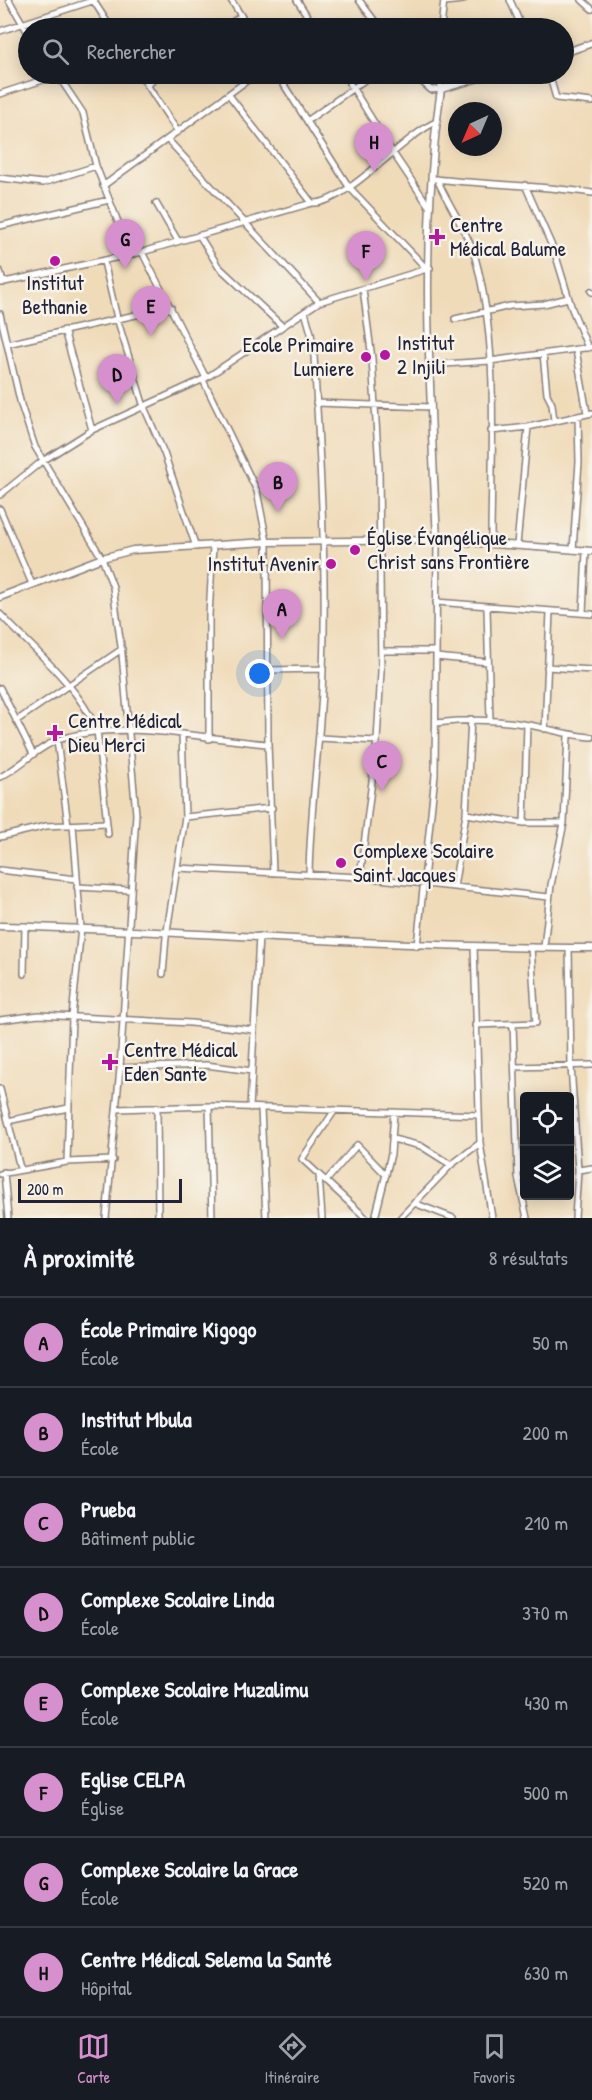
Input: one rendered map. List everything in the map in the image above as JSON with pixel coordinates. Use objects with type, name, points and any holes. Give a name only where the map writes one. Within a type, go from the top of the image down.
[{"type":"street","points":[[9,0],[19,18]]},
{"type":"street","points":[[40,18],[94,0],[105,18]]},
{"type":"street","points":[[231,0],[241,16],[238,18]]},
{"type":"street","points":[[297,0],[309,18]]},
{"type":"street","points":[[359,0],[372,18]]},
{"type":"street","points":[[442,18],[444,1],[463,0]]},
{"type":"street","points":[[510,0],[518,18]]},
{"type":"street","points":[[582,0],[592,9]]},
{"type":"street","points":[[0,31],[18,25]]},
{"type":"street","points":[[574,49],[592,43]]},
{"type":"street","points":[[0,94],[28,84]]},
{"type":"street","points":[[64,84],[83,113],[96,166],[131,255]]},
{"type":"street","points":[[104,186],[243,84]]},
{"type":"street","points":[[284,84],[349,187],[428,269]]},
{"type":"street","points":[[351,84],[428,205]]},
{"type":"street","points":[[308,121],[359,84]]},
{"type":"street","points":[[424,84],[431,90],[458,84]]},
{"type":"street","points":[[417,946],[421,885],[433,797],[436,723],[437,540],[429,365],[428,205],[429,178],[441,84]]},
{"type":"street","points":[[552,84],[556,98],[592,102]]},
{"type":"street","points":[[147,85],[178,132]]},
{"type":"street","points":[[229,95],[312,203]]},
{"type":"street","points":[[0,271],[1,283],[104,262],[244,221],[323,202],[349,187],[436,122]]},
{"type":"street","points":[[168,140],[319,302]]},
{"type":"street","points":[[0,178],[43,183],[96,166]]},
{"type":"street","points":[[429,178],[492,185],[525,185],[592,193]]},
{"type":"street","points":[[437,179],[474,255],[484,312],[490,361],[491,543]]},
{"type":"street","points":[[429,365],[490,361],[590,347],[568,298],[555,253],[525,185]]},
{"type":"street","points":[[0,226],[109,200]]},
{"type":"street","points":[[156,203],[178,241]]},
{"type":"street","points":[[199,235],[218,266],[281,325]]},
{"type":"street","points":[[141,252],[171,308],[257,491],[267,542],[268,744],[273,873]]},
{"type":"street","points":[[104,262],[117,318],[144,407],[164,453],[196,547]]},
{"type":"street","points":[[0,495],[42,462],[92,430],[205,379],[281,325],[295,320],[319,302],[428,269]]},
{"type":"street","points":[[360,877],[377,741],[381,651],[375,405],[363,288]]},
{"type":"street","points":[[455,319],[568,298]]},
{"type":"street","points":[[7,344],[117,318],[171,308]]},
{"type":"street","points":[[305,312],[311,333],[323,543],[323,669],[319,738],[309,830],[309,874]]},
{"type":"street","points":[[0,314],[23,413],[42,462],[102,558],[113,587],[122,649],[136,814],[117,1109],[106,1218]]},
{"type":"street","points":[[64,330],[92,430]]},
{"type":"street","points":[[491,431],[528,427],[589,413],[576,350]]},
{"type":"street","points":[[543,354],[547,394],[552,404],[554,421]]},
{"type":"street","points":[[316,404],[431,406]]},
{"type":"street","points":[[573,550],[579,462],[578,416]]},
{"type":"street","points":[[517,545],[528,427]]},
{"type":"street","points":[[0,510],[32,584]]},
{"type":"street","points":[[0,597],[102,558],[133,550],[267,542],[437,540],[589,551],[583,613]]},
{"type":"street","points":[[209,739],[209,615],[213,546]]},
{"type":"street","points":[[436,603],[592,614]]},
{"type":"street","points":[[487,608],[490,720]]},
{"type":"street","points":[[545,729],[550,612]]},
{"type":"street","points":[[0,614],[67,685],[92,718],[97,730],[105,823],[108,834]]},
{"type":"street","points":[[16,721],[122,649]]},
{"type":"street","points":[[381,651],[436,654],[488,662]]},
{"type":"street","points":[[547,667],[592,670]]},
{"type":"street","points":[[268,670],[323,669]]},
{"type":"street","points":[[0,688],[33,754]]},
{"type":"street","points":[[436,723],[471,719],[490,720],[527,725],[568,736],[592,737]]},
{"type":"street","points":[[454,887],[466,814],[471,719]]},
{"type":"street","points":[[524,823],[527,725]]},
{"type":"street","points":[[0,777],[57,740],[97,730],[128,730],[268,744]]},
{"type":"street","points":[[163,974],[166,932],[185,817],[182,735]]},
{"type":"street","points":[[544,947],[549,897],[564,823],[568,736]]},
{"type":"street","points":[[319,738],[377,741]]},
{"type":"street","points":[[57,740],[71,825],[81,927],[72,1017],[67,1162]]},
{"type":"street","points":[[185,817],[272,808]]},
{"type":"street","points":[[466,814],[524,823],[564,823]]},
{"type":"street","points":[[0,837],[36,828],[105,823]]},
{"type":"street","points":[[177,868],[360,877],[549,897]]},
{"type":"street","points":[[0,870],[76,879]]},
{"type":"street","points":[[77,887],[131,890]]},
{"type":"street","points":[[0,926],[81,927],[417,946],[592,948]]},
{"type":"street","points":[[24,974],[25,926]]},
{"type":"street","points":[[250,1108],[259,936]]},
{"type":"street","points":[[474,946],[474,1025],[480,1143],[492,1218]]},
{"type":"street","points":[[474,1025],[536,1023],[531,947]]},
{"type":"street","points":[[569,948],[571,1066],[578,1170],[575,1218]]},
{"type":"street","points":[[0,1020],[28,1015],[254,1030]]},
{"type":"street","points":[[513,1024],[518,1177],[527,1218]]},
{"type":"street","points":[[120,1068],[206,1065],[252,1071]]},
{"type":"street","points":[[516,1067],[592,1065]]},
{"type":"street","points":[[0,1089],[20,1168]]},
{"type":"street","points":[[157,1107],[158,1218]]},
{"type":"street","points":[[117,1109],[209,1107],[479,1115]]},
{"type":"street","points":[[209,1107],[212,1218]]},
{"type":"street","points":[[0,1124],[68,1108]]},
{"type":"street","points":[[261,1109],[266,1218]]},
{"type":"street","points":[[335,1110],[302,1157],[366,1218]]},
{"type":"street","points":[[375,1218],[393,1139],[394,1112]]},
{"type":"street","points":[[393,1139],[421,1146],[451,1165]]},
{"type":"street","points":[[400,1218],[451,1165],[480,1143]]},
{"type":"street","points":[[326,1181],[357,1145],[386,1174]]},
{"type":"street","points":[[8,1218],[2,1173],[20,1168],[67,1162],[113,1160]]},
{"type":"street","points":[[578,1170],[592,1168]]},
{"type":"street","points":[[319,1175],[322,1218]]},
{"type":"street","points":[[414,1203],[453,1218]]},
{"type":"place","name":"Centre Médical Selema la Santé","points":[[374,172]]},
{"type":"place","name":"Centre Médical Balume","points":[[437,237]]},
{"type":"place","name":"Institut Bethanie","points":[[55,261]]},
{"type":"place","name":"Complexe Scolaire la Grace","points":[[125,269]]},
{"type":"place","name":"Eglise CELPA","points":[[366,281]]},
{"type":"place","name":"Complexe Scolaire Muzalimu","points":[[151,336]]},
{"type":"place","name":"Institut 2 Injili","points":[[385,355]]},
{"type":"place","name":"Ecole Primaire Lumiere","points":[[366,357]]},
{"type":"place","name":"Complexe Scolaire Linda","points":[[117,404]]},
{"type":"place","name":"Institut Mbula","points":[[278,512]]},
{"type":"place","name":"Église Évangélique Christ sans Frontière","points":[[355,550]]},
{"type":"place","name":"Institut Avenir","points":[[331,564]]},
{"type":"place","name":"École Primaire Kigogo","points":[[282,639]]},
{"type":"place","name":"Centre Médical Dieu Merci","points":[[55,733]]},
{"type":"place","name":"Prueba","points":[[382,791]]},
{"type":"place","name":"Complexe Scolaire Saint Jacques","points":[[341,863]]},
{"type":"place","name":"Centre Médical Eden Sante","points":[[110,1062]]}]
